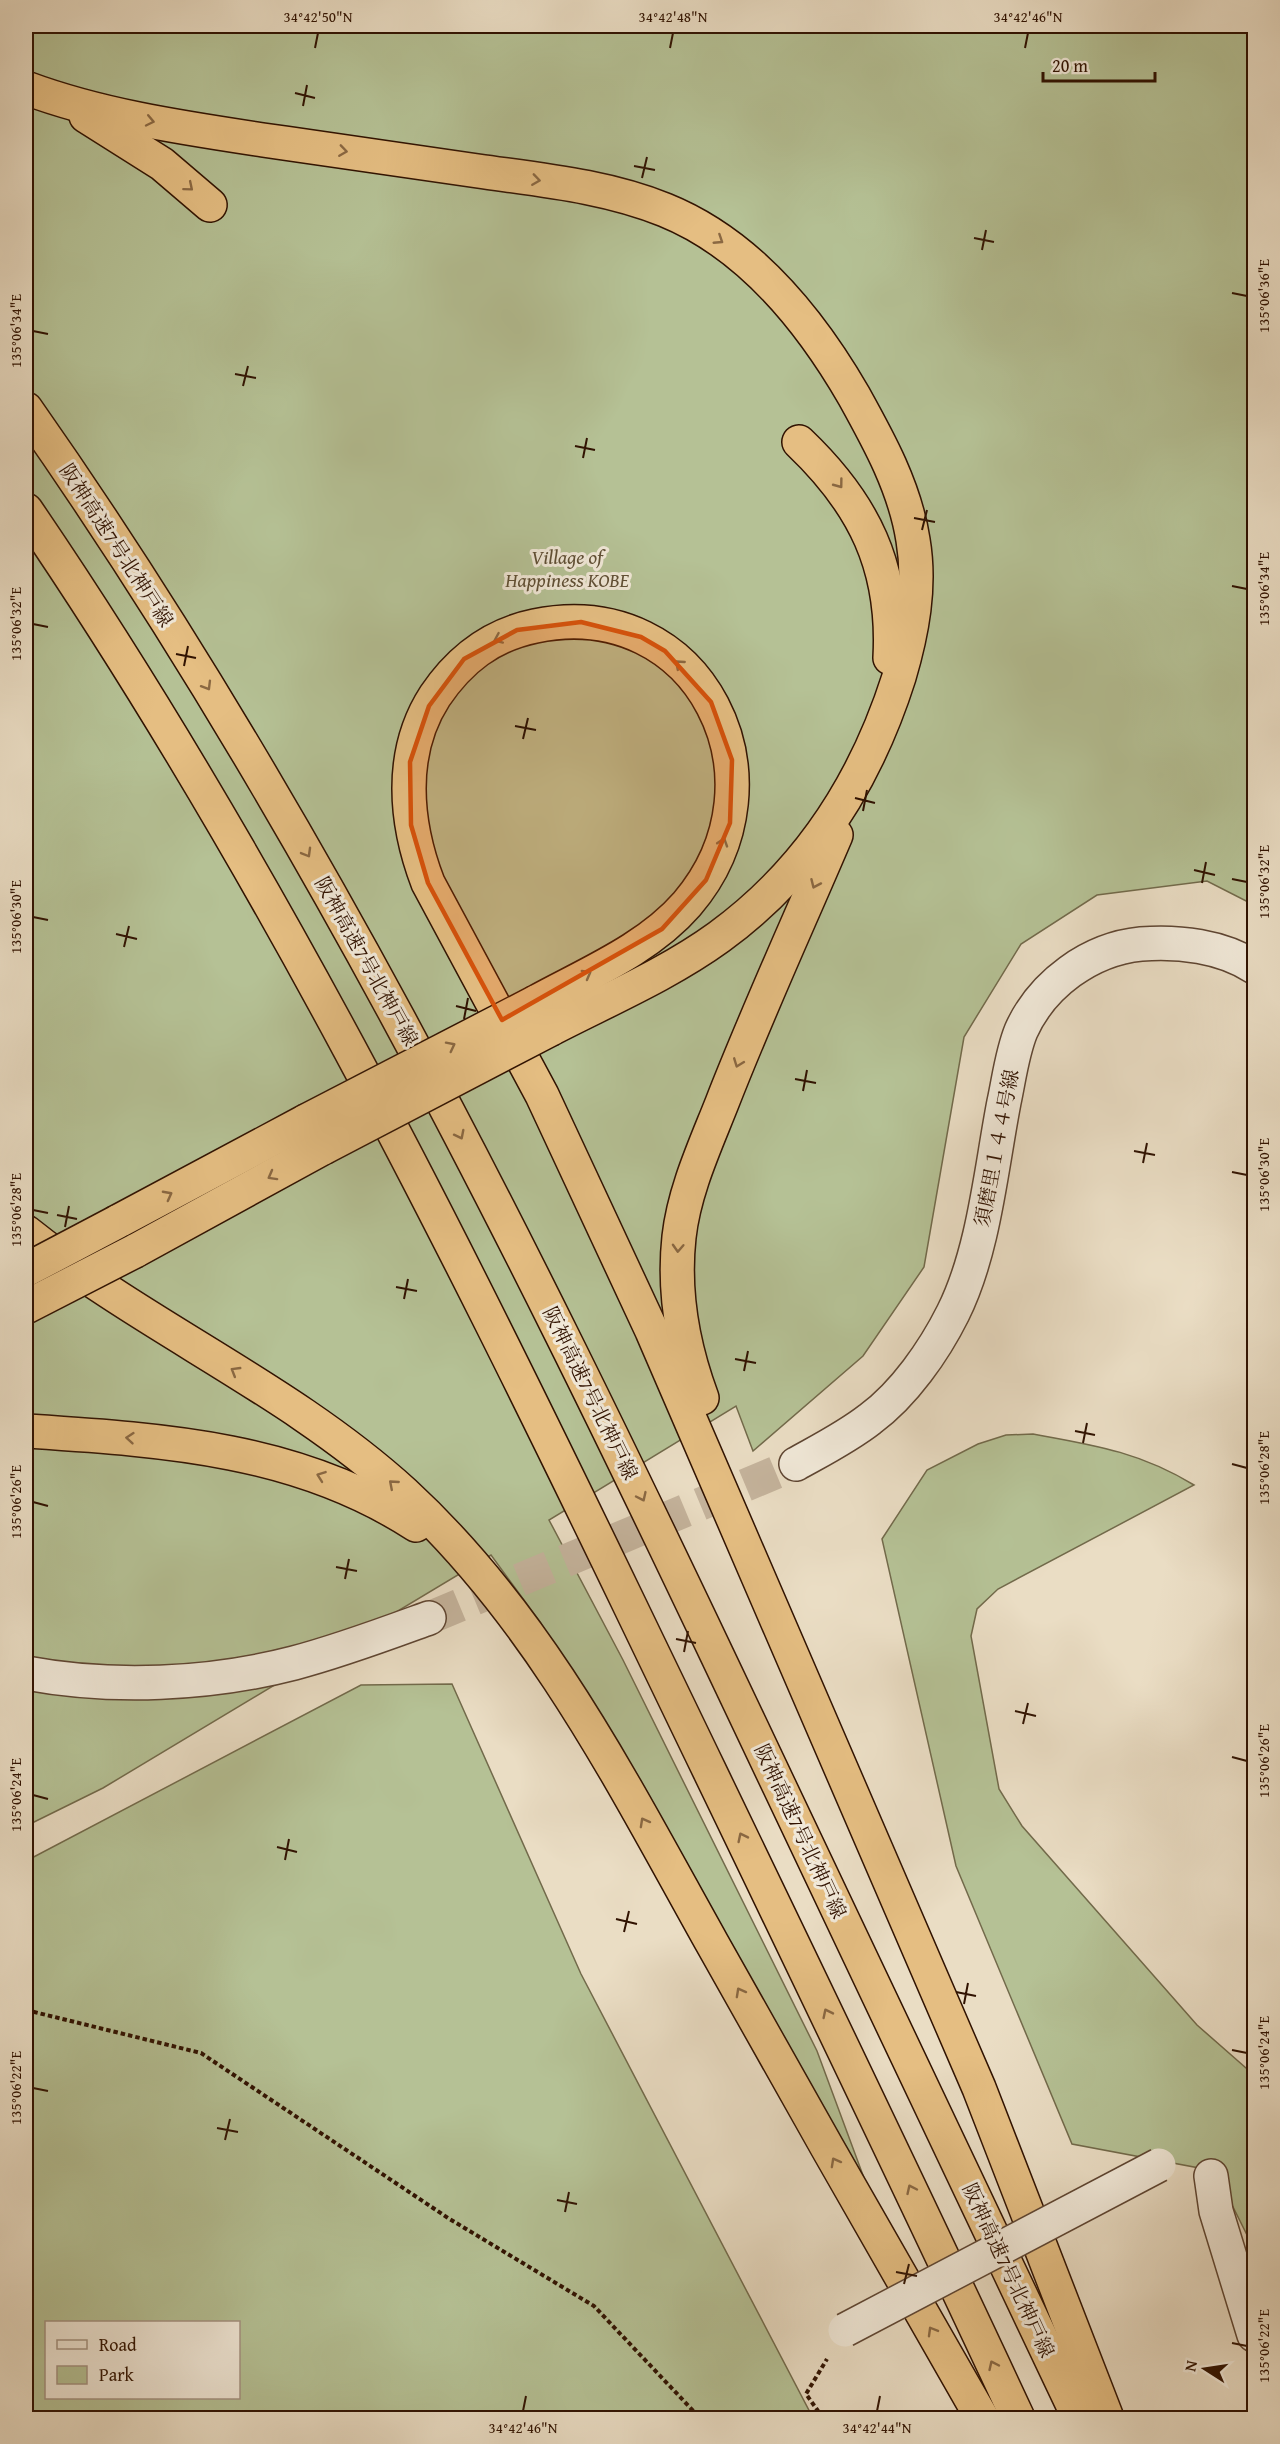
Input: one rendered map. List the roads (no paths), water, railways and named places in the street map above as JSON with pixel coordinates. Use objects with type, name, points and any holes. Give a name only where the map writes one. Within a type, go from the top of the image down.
[{"type":"highway","points":[[39,93],[126,140],[162,164],[210,204]]},
{"type":"highway","points":[[39,93],[211,132],[598,190],[667,211],[700,227],[729,247],[784,297],[841,374],[879,440],[905,507],[913,539],[916,598],[903,664],[876,743],[748,1036],[698,1165],[679,1236],[678,1293],[687,1353],[805,1681]]},
{"type":"highway","name":"阪神高速7号北神戸線","points":[[26,409],[139,575],[215,699],[366,955],[442,1100],[611,1431],[1078,2418]]},
{"type":"highway","points":[[26,1270],[306,1121],[543,1016],[689,956],[747,914],[797,866],[841,809],[876,743],[890,667],[890,610],[886,585],[868,528],[837,480],[799,442]]},
{"type":"highway","points":[[26,510],[90,605],[230,831],[312,977],[396,1135],[567,1475],[904,2173],[1018,2418]]},
{"type":"highway","points":[[26,1307],[135,1251],[323,1148],[543,1016],[662,929],[706,880],[720,852],[730,823],[733,791],[732,760],[725,731],[711,702],[687,671],[665,651],[641,637],[612,627],[581,622],[549,624],[517,630],[488,643],[464,659],[429,706],[417,732],[408,792],[416,853],[428,883],[579,1169],[805,1681],[979,2088],[1107,2418]]},
{"type":"highway","points":[[26,1232],[66,1264],[280,1398],[334,1436],[406,1494],[477,1571],[528,1632],[587,1723],[982,2418]]},
{"type":"highway","points":[[26,1431],[161,1442],[221,1451],[300,1469],[379,1501],[444,1544],[477,1571]]},
{"type":"street","name":"須磨里１４４号線","points":[[796,1464],[872,1418],[904,1386],[926,1357],[954,1312],[971,1267],[1021,1031],[1042,998],[1065,973],[1097,956],[1126,946],[1186,945],[1217,951],[1254,967]]},
{"type":"street","points":[[26,1673],[86,1682],[132,1682],[237,1673],[292,1663],[364,1642],[429,1618]]},
{"type":"street","points":[[845,2330],[1160,2165]]},
{"type":"street","points":[[1211,2176],[1216,2211],[1254,2335]]},
{"type":"tunnel","points":[[429,1618],[796,1464]]},
{"type":"park label","name":"Village of Happiness KOBE","points":[[567,568]]}]
